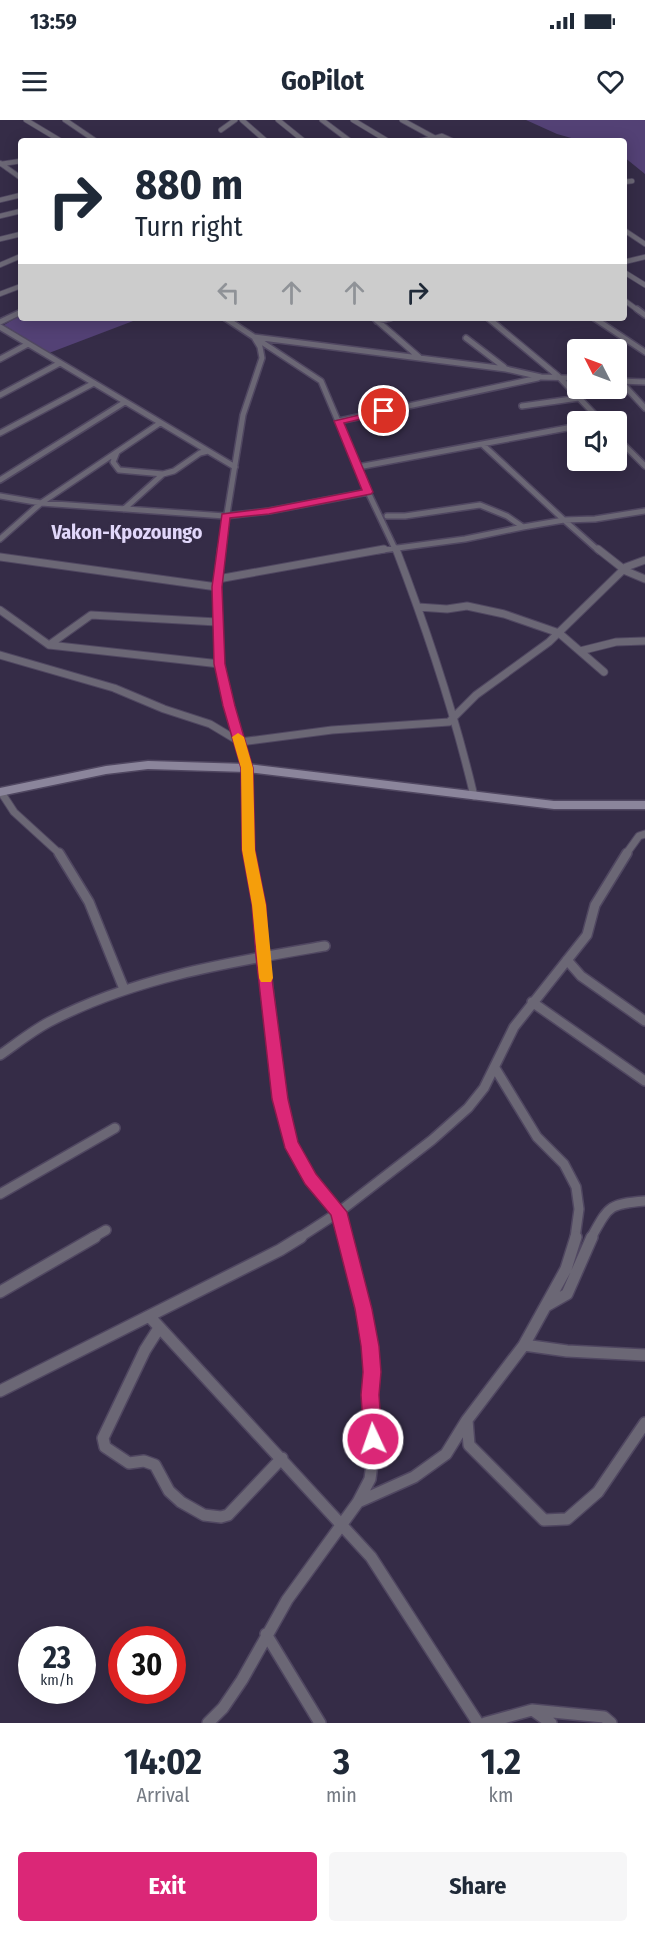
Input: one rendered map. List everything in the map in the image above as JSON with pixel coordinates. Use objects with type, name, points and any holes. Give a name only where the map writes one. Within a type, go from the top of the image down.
[{"type":"main road","points":[[0,792],[128,766],[247,768],[578,807],[645,805]]},
{"type":"street","points":[[26,120],[56,138]]},
{"type":"street","points":[[65,120],[92,138]]},
{"type":"street","points":[[221,130],[235,120]]},
{"type":"street","points":[[242,120],[263,138]]},
{"type":"street","points":[[278,120],[300,138]]},
{"type":"street","points":[[322,120],[346,138]]},
{"type":"street","points":[[352,120],[383,138]]},
{"type":"street","points":[[402,120],[435,138],[442,136],[446,138]]},
{"type":"street","points":[[1,165],[18,162]]},
{"type":"street","points":[[1,165],[18,176]]},
{"type":"street","points":[[627,182],[632,181]]},
{"type":"street","points":[[0,200],[18,196]]},
{"type":"street","points":[[0,216],[18,212]]},
{"type":"street","points":[[627,232],[645,244]]},
{"type":"street","points":[[0,239],[18,235]]},
{"type":"street","points":[[0,265],[18,257]]},
{"type":"street","points":[[627,261],[645,257]]},
{"type":"street","points":[[627,274],[645,285]]},
{"type":"street","points":[[0,294],[18,287]]},
{"type":"street","points":[[627,302],[645,315]]},
{"type":"street","points":[[0,322],[18,313]]},
{"type":"street","points":[[230,321],[318,378],[339,421],[368,492],[395,546],[418,606],[455,718],[474,796]]},
{"type":"street","points":[[378,321],[419,357]]},
{"type":"street","points":[[492,321],[567,385]]},
{"type":"street","points":[[598,321],[645,352]]},
{"type":"street","points":[[0,327],[235,467]]},
{"type":"street","points":[[254,337],[506,369],[541,377]]},
{"type":"street","points":[[208,1723],[223,1708],[242,1680],[266,1634],[358,1502],[370,1479],[373,1456],[370,1395],[372,1372],[363,1309],[339,1212],[311,1179],[291,1143],[280,1099],[262,956],[259,905],[249,850],[247,768],[220,664],[217,622],[218,583],[225,516],[243,415],[262,358],[260,347],[254,337]]},
{"type":"street","points":[[466,338],[506,369]]},
{"type":"street","points":[[0,359],[28,344]]},
{"type":"street","points":[[0,395],[60,363]]},
{"type":"street","points":[[339,421],[541,377],[567,377]]},
{"type":"street","points":[[627,381],[645,382]]},
{"type":"street","points":[[0,434],[94,383]]},
{"type":"street","points":[[627,389],[645,408]]},
{"type":"street","points":[[522,406],[572,399]]},
{"type":"street","points":[[580,399],[591,411]]},
{"type":"street","points":[[0,480],[125,402]]},
{"type":"street","points":[[0,539],[41,503],[160,423]]},
{"type":"street","points":[[358,467],[567,428]]},
{"type":"street","points":[[483,445],[564,520],[624,569],[638,578],[645,579]]},
{"type":"street","points":[[627,448],[645,466]]},
{"type":"street","points":[[117,452],[113,462],[119,470],[163,474],[174,471],[200,453],[208,451]]},
{"type":"street","points":[[123,509],[163,474]]},
{"type":"street","points":[[0,496],[41,503],[225,516],[269,511],[368,492]]},
{"type":"street","points":[[387,516],[405,516],[480,505],[507,516],[523,527]]},
{"type":"street","points":[[0,557],[218,583],[395,546],[465,539],[564,520],[595,519],[645,511]]},
{"type":"street","points":[[0,655],[114,688],[164,709],[210,724],[240,742],[332,730],[449,722],[476,695],[559,633],[624,569],[645,560]]},
{"type":"street","points":[[418,606],[447,609],[467,606],[480,608],[559,633],[604,672]]},
{"type":"street","points":[[0,610],[49,645],[220,664]]},
{"type":"street","points":[[49,645],[91,615],[217,622]]},
{"type":"street","points":[[580,651],[616,642],[645,641]]},
{"type":"street","points":[[0,792],[14,815],[48,841],[70,869],[104,935],[124,989]]},
{"type":"street","points":[[0,1391],[280,1250],[339,1212],[432,1140],[468,1108],[495,1068],[514,1027],[587,935],[595,905],[620,862],[639,836],[645,834]]},
{"type":"street","points":[[0,1055],[48,1022],[124,989],[174,975],[262,956],[324,946]]},
{"type":"street","points":[[567,960],[581,976],[645,1021]]},
{"type":"street","points":[[532,1002],[645,1081]]},
{"type":"street","points":[[358,1502],[414,1477],[447,1454],[467,1420],[525,1345],[566,1269],[575,1241],[579,1209],[576,1187],[564,1164],[537,1137],[495,1068]]},
{"type":"street","points":[[0,1194],[115,1128]]},
{"type":"street","points":[[546,1307],[567,1294],[583,1253],[606,1211],[618,1203],[645,1201]]},
{"type":"street","points":[[0,1292],[106,1230]]},
{"type":"street","points":[[149,1316],[371,1557],[478,1723]]},
{"type":"street","points":[[159,1328],[103,1438],[105,1447],[129,1463],[144,1461],[155,1465],[169,1491],[186,1505],[200,1514],[221,1518],[228,1515],[282,1458]]},
{"type":"street","points":[[525,1345],[567,1351],[645,1355]]},
{"type":"street","points":[[467,1420],[469,1445],[544,1520],[567,1519],[598,1492],[645,1423]]},
{"type":"street","points":[[266,1634],[320,1723]]},
{"type":"street","points":[[485,1723],[532,1710],[604,1717],[611,1723]]},
{"type":"street","points":[[532,1710],[551,1723]]},
{"type":"shaded area","points":[[526,120],[645,120],[645,174],[627,159],[627,138],[571,138]]},
{"type":"shaded area","points":[[18,317],[18,321],[133,321],[49,353],[4,325]]},
{"type":"slow traffic","points":[[238,737],[247,768],[249,850],[259,905],[262,956],[266,978]]},
{"type":"district","name":"Vakon-Kpozoungo","points":[[127,532]]},
{"type":"route","points":[[373,1439],[370,1346],[339,1212],[311,1179],[291,1143],[280,1099],[262,956],[259,905],[249,850],[247,768],[229,706],[220,664],[217,587],[225,516],[269,511],[368,492],[339,421],[384,411]]}]
